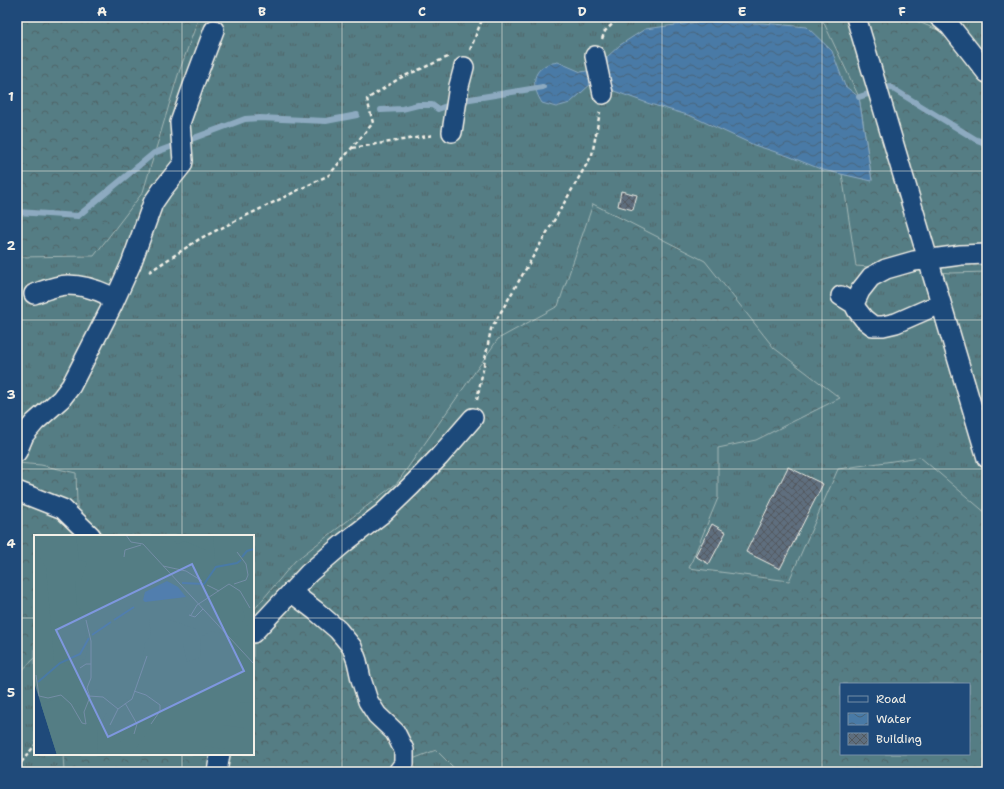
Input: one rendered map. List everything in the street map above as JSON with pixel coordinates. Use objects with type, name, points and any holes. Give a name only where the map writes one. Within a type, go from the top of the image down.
[{"type":"lane","points":[[856,17],[987,458]]},
{"type":"lane","points":[[939,17],[950,26],[987,73]]},
{"type":"lane","points":[[17,452],[24,435],[35,422],[61,399],[71,386],[112,306],[131,264],[153,203],[182,165],[180,123],[214,30]]},
{"type":"lane","points":[[595,56],[603,94]]},
{"type":"lane","points":[[453,127],[459,86],[460,57]]},
{"type":"lane","points":[[941,305],[896,323],[883,326],[873,326],[864,319],[848,300],[860,291],[871,277],[886,269],[914,260],[987,254]]},
{"type":"lane","points":[[34,294],[67,285],[82,286],[108,295],[112,306]]},
{"type":"lane","points":[[254,632],[309,573],[344,543],[383,513],[411,486],[473,418]]},
{"type":"lane","points":[[17,491],[63,509],[90,535]]},
{"type":"lane","points":[[291,592],[338,630],[352,648],[357,661],[360,679],[368,701],[377,715],[396,732],[404,750],[404,764],[398,772]]},
{"type":"lane","points":[[217,772],[220,755]]},
{"type":"path","points":[[144,276],[201,238],[329,175],[373,123],[367,99],[400,78],[460,57],[472,46],[483,17]]},
{"type":"path","points":[[595,56],[605,30],[620,17]]},
{"type":"path","points":[[460,57],[472,46]]},
{"type":"path","points":[[473,418],[491,329],[592,156],[603,94]]},
{"type":"path","points":[[352,148],[453,127]]},
{"type":"path","points":[[17,768],[34,746]]},
{"type":"green space","points":[[17,17],[987,17],[987,772],[17,772]]},
{"type":"green space","points":[[17,17],[199,17],[178,75],[143,192],[94,256],[17,257]]},
{"type":"green space","points":[[821,17],[907,17],[987,51],[987,272],[951,273],[856,266],[842,174],[872,180],[859,97]]},
{"type":"green space","points":[[593,204],[705,261],[774,348],[840,398],[756,440],[718,448],[718,498],[689,568],[789,581],[838,469],[920,457],[987,514],[987,772],[458,772],[436,750],[379,772],[64,772],[63,755],[254,755],[254,610],[295,561],[397,483],[498,339],[558,306]]},
{"type":"green space","points":[[17,463],[41,465],[76,473],[78,533],[79,535],[34,535],[34,659],[17,675]]},
{"type":"water","points":[[706,21],[763,23],[807,27],[832,51],[845,86],[859,97],[872,181],[823,170],[788,156],[754,145],[691,116],[650,104],[614,91],[607,74],[607,57],[620,45],[645,29]]},
{"type":"water","points":[[558,62],[581,72],[592,70],[592,83],[570,103],[556,107],[542,103],[535,88],[535,78],[537,73],[547,64]]},
{"type":"building","points":[[621,191],[637,195],[633,210],[618,206]]},
{"type":"building","points":[[788,467],[823,484],[780,569],[746,552]]},
{"type":"building","points":[[712,524],[726,532],[709,564],[695,556]]},
{"type":"waterway","points":[[381,110],[402,109],[418,105],[432,105],[438,109],[464,100],[543,87]]},
{"type":"waterway","points":[[859,97],[890,87],[975,139],[987,144]]},
{"type":"waterway","points":[[17,212],[78,216],[154,153],[245,119],[260,118],[326,121],[357,115]]}]
